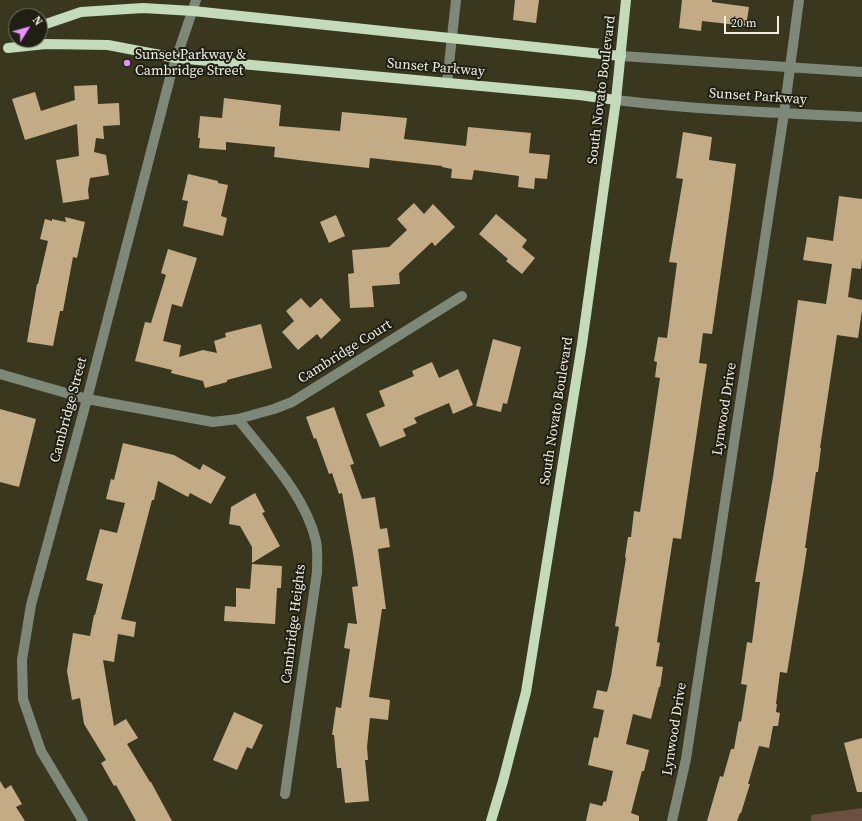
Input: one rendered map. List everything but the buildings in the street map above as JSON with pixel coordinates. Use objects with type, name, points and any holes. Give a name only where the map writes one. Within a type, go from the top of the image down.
[{"type":"main road","name":"South Novato Boulevard","points":[[491,821],[503,782],[526,692],[582,344],[616,100],[626,0]]},
{"type":"main road","points":[[48,23],[81,12],[143,8],[193,11],[621,56]]},
{"type":"main road","name":"Sunset Parkway","points":[[4,51],[46,44],[108,45],[176,58],[447,82],[616,100]]},
{"type":"street","name":"Cambridge Street","points":[[83,821],[41,751],[23,699],[22,660],[31,605],[87,399],[171,74],[196,0]]},
{"type":"street","points":[[447,82],[456,0]]},
{"type":"street","name":"Lynwood Drive","points":[[672,821],[686,759],[784,113],[799,0]]},
{"type":"street","points":[[621,56],[862,72]]},
{"type":"street","name":"Sunset Parkway","points":[[616,100],[784,113],[862,117]]},
{"type":"street","name":"Cambridge Court","points":[[238,419],[274,409],[292,402],[462,296]]},
{"type":"street","points":[[0,374],[87,399],[213,422],[238,419]]},
{"type":"street","name":"Cambridge Heights","points":[[238,419],[290,485],[305,510],[316,542],[317,572],[285,794]]},
{"type":"shaded area","points":[[862,808],[862,821],[811,821],[811,815]]},
{"type":"place","name":"Sunset Parkway & Cambridge Street","points":[[127,63]]}]
